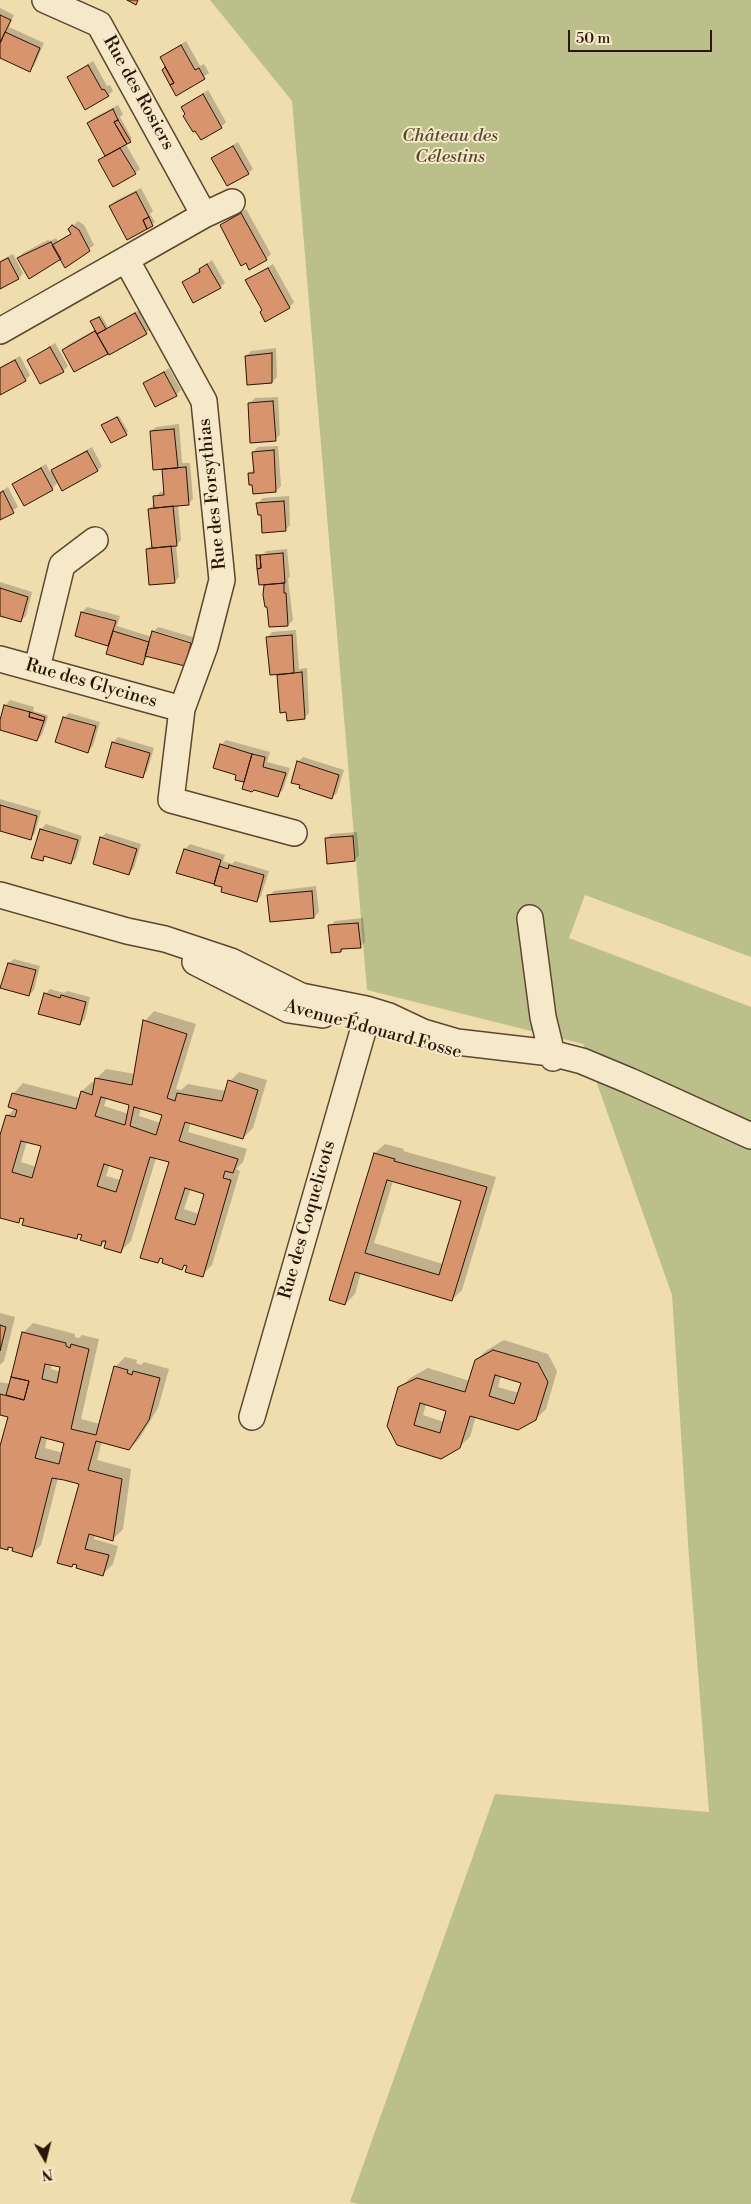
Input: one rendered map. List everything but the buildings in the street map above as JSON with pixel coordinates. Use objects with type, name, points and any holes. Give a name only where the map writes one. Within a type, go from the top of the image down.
[{"type":"street","name":"Rue des Rosiers","points":[[45,0],[100,24],[204,216]]},
{"type":"street","points":[[0,331],[232,202]]},
{"type":"street","name":"Rue des Forsythias","points":[[127,261],[204,401],[222,580],[205,646],[182,709],[171,800],[294,833]]},
{"type":"street","points":[[36,668],[62,564],[95,540]]},
{"type":"street","name":"Rue des Glycines","points":[[0,659],[182,709]]},
{"type":"street","name":"Avenue Édouard Fosse","points":[[0,895],[127,931],[178,953],[289,1010],[367,1017],[407,1032],[457,1042],[582,1061],[751,1136]]},
{"type":"street","points":[[530,918],[543,1017],[552,1055]]},
{"type":"street","name":"Rue des Coquelicots","points":[[252,1417],[367,1017]]},
{"type":"green space","name":"Château des Célestins","points":[[210,0],[751,0],[751,957],[585,895],[569,938],[751,1007],[751,2204],[359,2204],[350,2202],[495,1794],[709,1812],[689,1558],[672,1295],[583,1044],[367,990],[292,101]]}]
